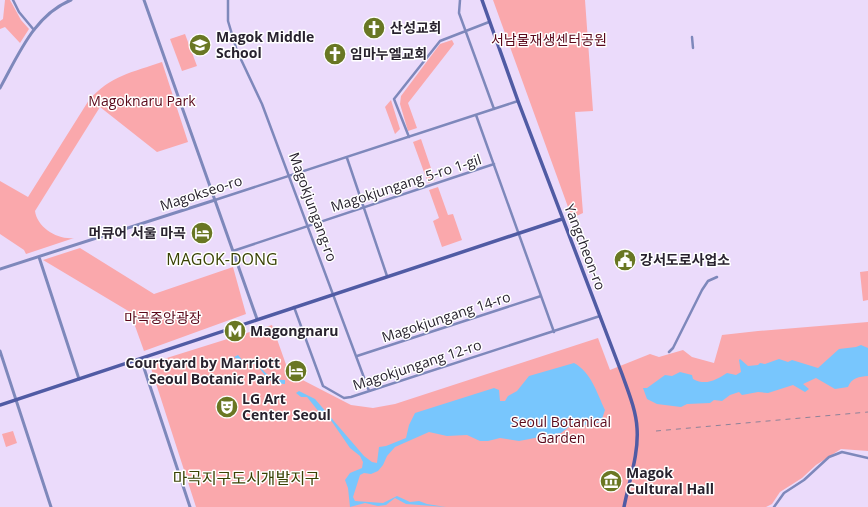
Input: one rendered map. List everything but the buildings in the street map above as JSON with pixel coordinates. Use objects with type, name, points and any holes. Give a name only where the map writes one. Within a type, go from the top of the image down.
[{"type":"main road","name":"Yangcheon-ro","points":[[482,0],[562,219],[622,374],[637,426],[636,452],[624,507]]},
{"type":"main road","points":[[0,405],[562,219]]},
{"type":"street","points":[[13,0],[19,12],[34,30]]},
{"type":"street","points":[[0,88],[34,30],[50,12],[71,0]]},
{"type":"street","points":[[144,0],[257,319]]},
{"type":"street","name":"Magokjungang-ro","points":[[228,0],[228,21],[237,51],[272,127],[333,294]]},
{"type":"street","points":[[460,0],[459,13],[494,109]]},
{"type":"street","points":[[409,136],[394,99],[440,41],[489,22]]},
{"type":"street","points":[[692,37],[693,48]]},
{"type":"street","name":"Magokseo-ro","points":[[0,269],[518,101]]},
{"type":"street","points":[[476,115],[554,332]]},
{"type":"street","points":[[347,157],[387,276]]},
{"type":"street","name":"Magokjungang 5-ro 1-gil","points":[[233,251],[494,164]]},
{"type":"street","points":[[39,257],[78,379]]},
{"type":"street","points":[[669,352],[673,348],[702,290],[708,281],[717,278]]},
{"type":"street","points":[[333,294],[369,390]]},
{"type":"street","name":"Magokjungang 14-ro","points":[[357,356],[541,296]]},
{"type":"street","name":"Magokjungang 12-ro","points":[[294,307],[323,386],[344,398],[554,332],[600,316]]},
{"type":"street","points":[[0,351],[51,507]]},
{"type":"street","points":[[141,359],[190,507]]},
{"type":"street","points":[[774,507],[784,493],[804,480],[829,457],[842,452],[868,458]]},
{"type":"green space","points":[[5,0],[10,0],[21,20],[29,29],[20,43],[5,27],[0,29],[0,21],[3,19]]},
{"type":"green space","name":"서남물재생센터공원","points":[[493,0],[585,0],[593,111],[575,112],[583,213],[572,218]]},
{"type":"green space","points":[[185,34],[197,66],[182,71],[170,39]]},
{"type":"green space","points":[[452,40],[454,44],[408,103],[417,128],[408,131],[400,104],[401,96],[440,44]]},
{"type":"green space","name":"Magoknaru Park","points":[[162,62],[188,142],[157,152],[100,107],[35,211],[40,222],[49,231],[61,237],[74,238],[26,254],[24,250],[0,234],[0,181],[28,197],[89,100],[105,85],[114,80]]},
{"type":"green space","points":[[391,100],[400,129],[395,134],[385,107]]},
{"type":"green space","points":[[421,139],[435,180],[428,183],[413,142]]},
{"type":"green space","points":[[438,187],[448,215],[453,214],[462,240],[442,247],[433,221],[439,218],[429,190]]},
{"type":"green space","name":"마곡중앙광장","points":[[80,248],[154,294],[233,267],[246,314],[144,351],[130,312],[43,260]]},
{"type":"green space","points":[[868,271],[868,300],[863,301],[860,272]]},
{"type":"green space","name":"Seoul Botanical Garden","points":[[868,322],[868,451],[841,449],[816,465],[802,478],[780,492],[772,504],[766,507],[196,507],[150,365],[154,362],[272,325],[289,373],[351,405],[373,408],[395,404],[598,338],[610,370],[650,354],[659,357],[683,350],[692,357],[714,363],[722,335]]},
{"type":"green space","points":[[13,431],[17,443],[6,447],[2,434]]},
{"type":"water","points":[[861,345],[868,348],[868,376],[854,379],[848,387],[835,389],[816,378],[803,384],[809,389],[805,392],[793,385],[768,393],[758,392],[742,395],[739,392],[730,395],[722,401],[714,400],[710,403],[687,404],[681,407],[657,404],[647,399],[643,388],[647,388],[665,375],[672,376],[680,372],[692,375],[693,379],[702,382],[715,380],[727,373],[736,375],[741,372],[740,359],[748,366],[758,365],[760,363],[765,364],[779,359],[788,362],[792,360],[818,368],[839,349]]},
{"type":"water","points":[[238,355],[243,361],[257,362],[268,375],[276,379],[285,380],[285,384],[270,380],[256,364],[243,363],[234,357]]},
{"type":"water","points":[[574,363],[585,372],[596,390],[605,410],[601,422],[589,425],[570,426],[561,433],[519,441],[500,438],[480,441],[467,435],[447,436],[429,432],[395,447],[387,456],[383,465],[378,471],[371,474],[364,473],[360,475],[353,497],[355,501],[383,503],[397,496],[410,502],[419,501],[446,507],[406,504],[395,498],[386,505],[378,506],[365,503],[350,507],[348,488],[345,480],[350,473],[362,468],[363,462],[360,456],[350,448],[330,419],[319,412],[307,397],[301,397],[296,393],[299,391],[315,399],[364,456],[372,462],[377,463],[379,447],[386,446],[406,438],[409,425],[415,413],[494,388],[499,390],[500,401],[505,401],[508,396],[517,391],[529,376]]},
{"type":"railway","points":[[656,431],[868,412]]},
{"type":"place","name":"산성교회","points":[[374,28]]},
{"type":"place","name":"Magok Middle School","points":[[200,45]]},
{"type":"place","name":"임마누엘교회","points":[[335,54]]},
{"type":"place","name":"머큐어 서울 마곡","points":[[202,233]]},
{"type":"place","name":"강서도로사업소","points":[[625,260]]},
{"type":"place","name":"Magongnaru","points":[[235,331]]},
{"type":"place","name":"Courtyard by Marriott Seoul Botanic Park","points":[[296,371]]},
{"type":"place","name":"LG Art Center Seoul","points":[[227,407]]},
{"type":"place","name":"Magok Cultural Hall","points":[[611,481]]},
{"type":"district","name":"MAGOK-DONG","points":[[222,259]]},
{"type":"district","name":"마곡지구도시개발지구","points":[[246,478]]}]
